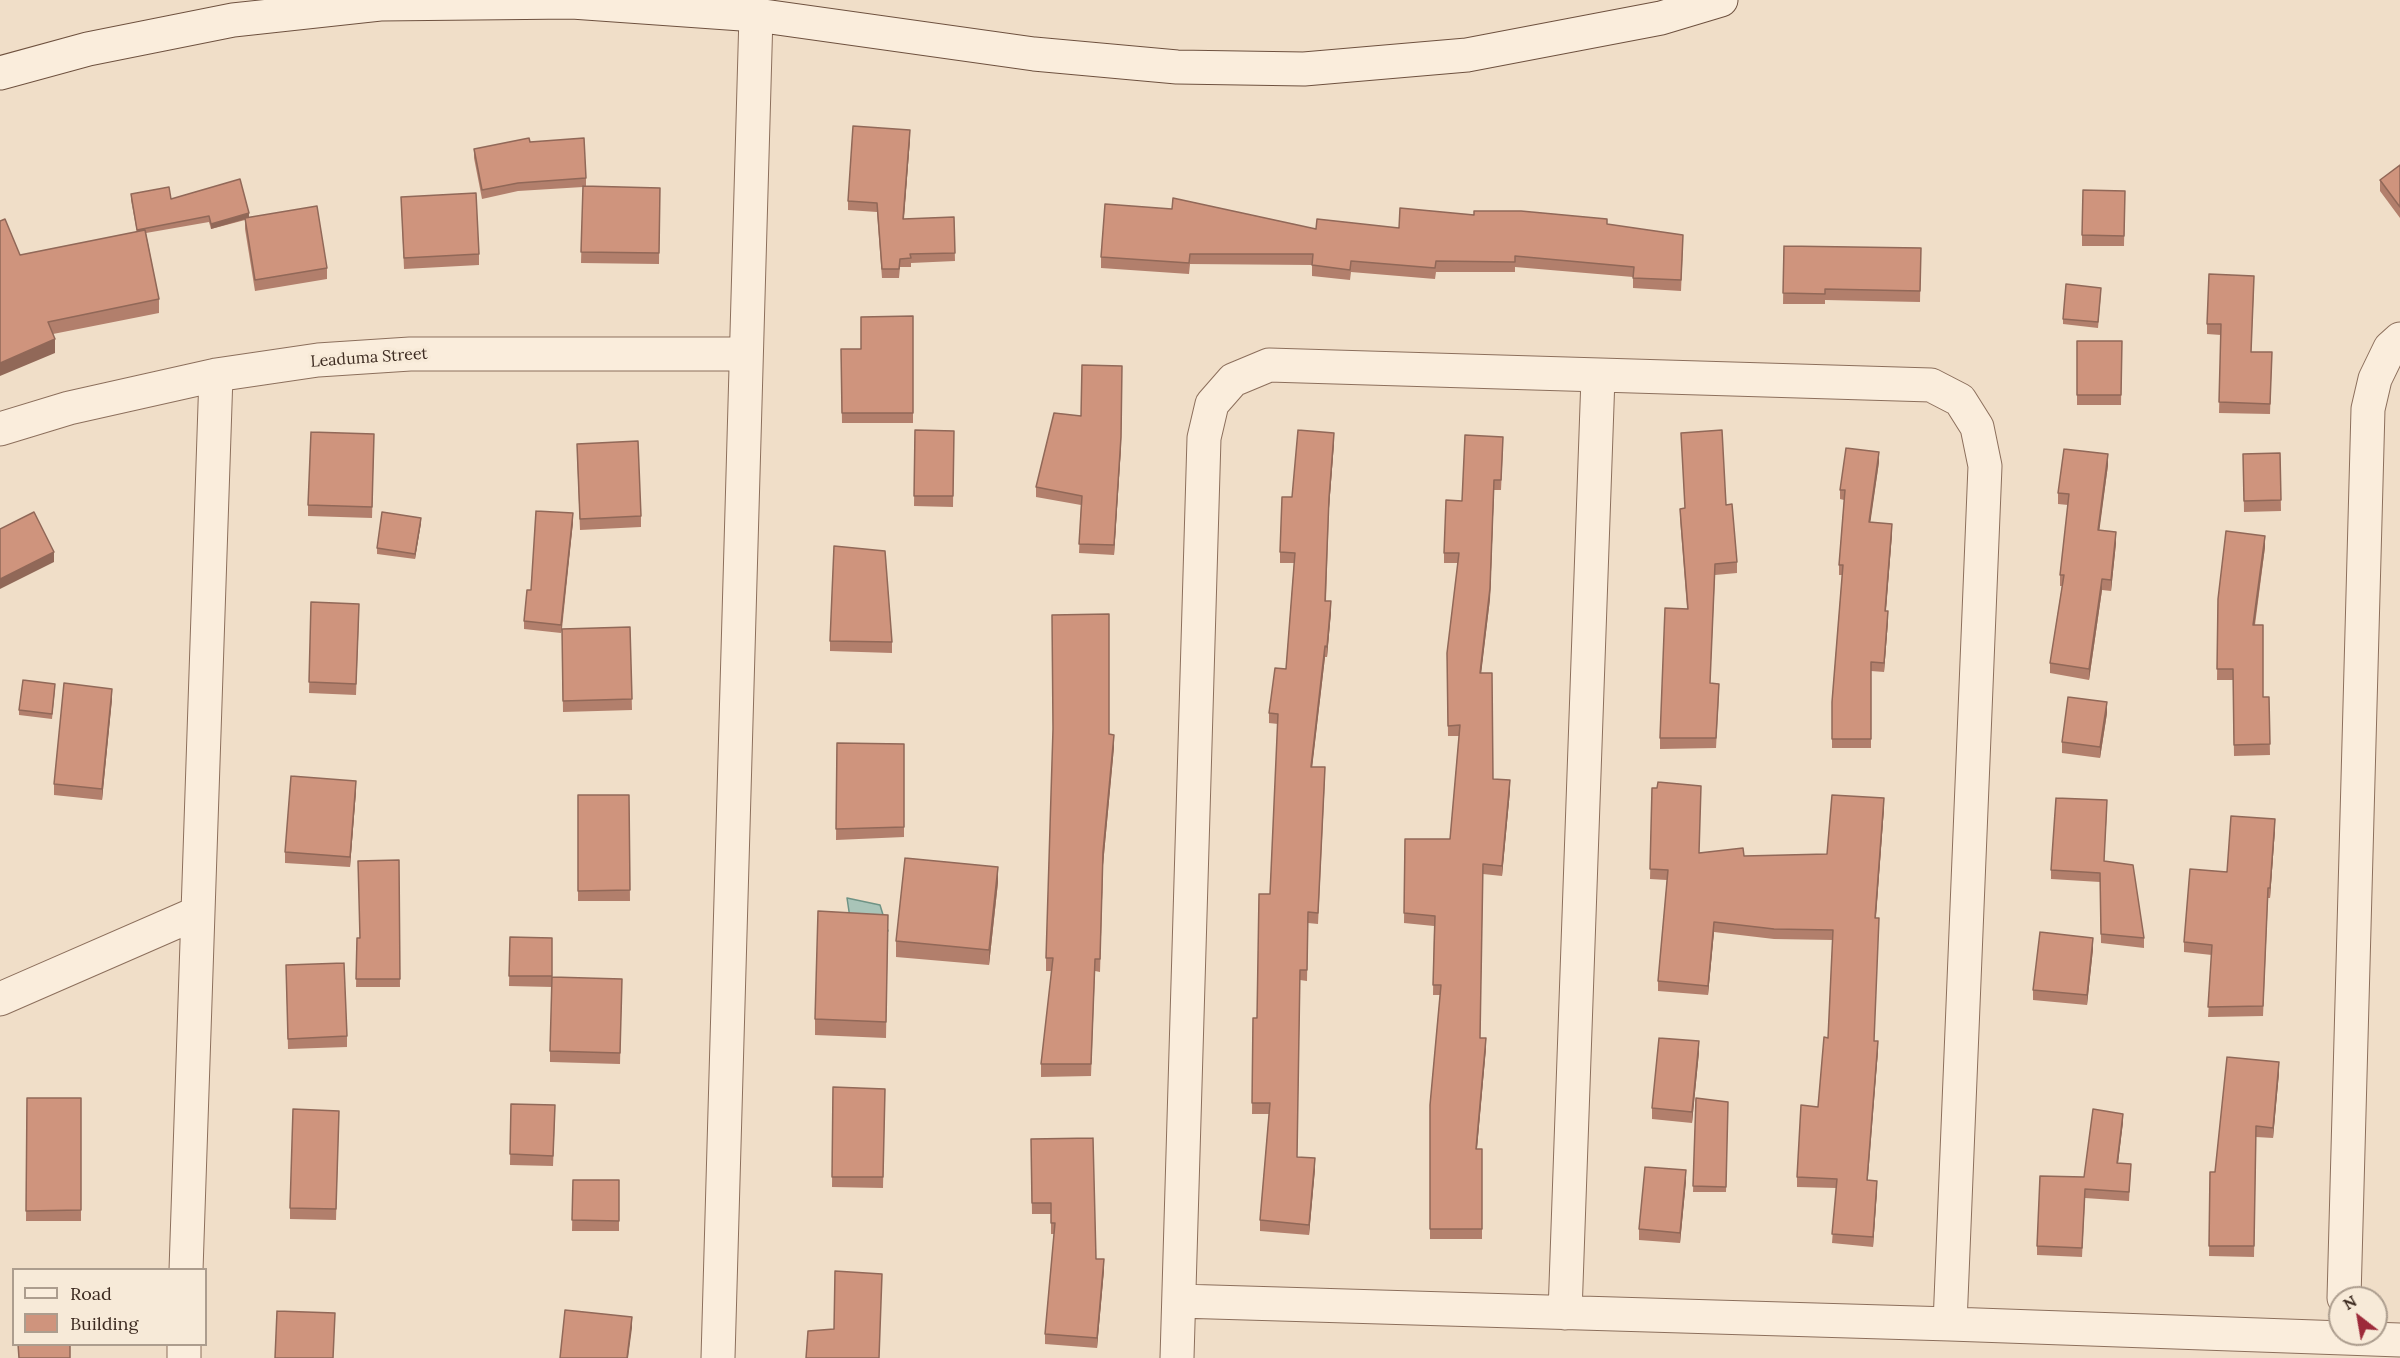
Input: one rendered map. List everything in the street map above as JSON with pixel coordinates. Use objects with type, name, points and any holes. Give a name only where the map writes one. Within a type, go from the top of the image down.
[{"type":"street","points":[[0,73],[88,49],[233,20],[380,4],[572,2],[756,15],[1046,55],[1177,67],[1304,69],[1467,55],[1661,18],[1721,0]]},
{"type":"street","points":[[718,1358],[756,15]]},
{"type":"street","points":[[2344,1286],[2368,410],[2375,379],[2390,348],[2400,339]]},
{"type":"street","name":"Leaduma Street","points":[[0,429],[69,408],[216,375],[318,360],[411,354],[746,354]]},
{"type":"street","points":[[1177,1358],[1204,438],[1212,404],[1233,380],[1269,365],[1598,377],[1931,385],[1960,400],[1977,427],[1985,466],[1950,1324]]},
{"type":"street","points":[[186,1268],[216,375]]},
{"type":"street","points":[[1565,1313],[1598,377]]},
{"type":"street","points":[[0,999],[197,912]]},
{"type":"street","points":[[1179,1301],[2328,1336]]},
{"type":"shaded area","points":[[847,898],[880,905],[888,931],[850,918]]},
{"type":"building","points":[[853,126],[910,130],[903,219],[954,217],[955,253],[910,254],[911,258],[900,259],[899,269],[882,269],[877,203],[848,201]]},
{"type":"building","points":[[529,138],[530,142],[584,138],[586,178],[518,183],[482,190],[474,149]]},
{"type":"building","points":[[2400,165],[2400,207],[2380,180]]},
{"type":"building","points":[[240,179],[249,213],[211,224],[209,216],[137,230],[131,194],[169,187],[171,199]]},
{"type":"building","points":[[583,186],[660,188],[659,253],[581,252]]},
{"type":"building","points":[[2083,190],[2125,191],[2124,236],[2082,235]]},
{"type":"building","points":[[476,193],[479,254],[404,258],[401,197]]},
{"type":"building","points":[[1173,198],[1316,229],[1317,219],[1399,228],[1400,208],[1474,215],[1474,211],[1521,211],[1607,219],[1607,224],[1683,235],[1681,280],[1633,278],[1634,267],[1515,256],[1515,262],[1436,261],[1435,268],[1351,261],[1350,270],[1312,265],[1313,254],[1190,254],[1189,263],[1101,257],[1105,204],[1172,209]]},
{"type":"building","points":[[317,206],[327,268],[255,280],[245,218]]},
{"type":"building","points":[[5,219],[20,255],[145,230],[159,299],[48,322],[55,339],[0,363],[0,221]]},
{"type":"building","points":[[1784,246],[1921,248],[1920,291],[1825,289],[1825,294],[1783,293]]},
{"type":"building","points":[[2209,274],[2254,276],[2251,352],[2272,352],[2270,404],[2219,402],[2221,324],[2207,324]]},
{"type":"building","points":[[2066,284],[2101,288],[2098,322],[2063,319]]},
{"type":"building","points":[[913,316],[913,413],[842,413],[841,349],[861,349],[861,317]]},
{"type":"building","points":[[2077,341],[2122,341],[2121,395],[2077,395]]},
{"type":"building","points":[[1082,365],[1122,366],[1121,437],[1114,545],[1079,544],[1082,496],[1036,487],[1054,413],[1081,416]]},
{"type":"building","points":[[915,430],[954,431],[953,496],[914,496]]},
{"type":"building","points":[[1298,430],[1334,433],[1325,601],[1331,601],[1311,767],[1325,767],[1318,913],[1308,912],[1307,970],[1300,970],[1297,1157],[1315,1158],[1309,1225],[1260,1220],[1270,1103],[1252,1103],[1253,1018],[1257,1018],[1259,894],[1270,894],[1278,714],[1269,713],[1275,668],[1286,669],[1295,553],[1280,552],[1282,497],[1292,497]]},
{"type":"building","points":[[1722,430],[1726,505],[1732,504],[1737,562],[1715,564],[1710,683],[1719,684],[1716,738],[1660,738],[1665,608],[1688,609],[1680,509],[1685,508],[1681,433]]},
{"type":"building","points":[[311,432],[374,434],[372,507],[308,505]]},
{"type":"building","points":[[1465,435],[1503,437],[1501,480],[1494,480],[1490,588],[1480,673],[1492,673],[1493,779],[1510,780],[1502,866],[1483,864],[1480,1038],[1486,1038],[1476,1149],[1482,1149],[1482,1229],[1430,1229],[1430,1105],[1441,985],[1433,985],[1435,916],[1404,913],[1405,839],[1450,839],[1460,725],[1448,726],[1447,653],[1459,553],[1444,553],[1446,500],[1462,501]]},
{"type":"building","points":[[638,441],[641,516],[580,519],[577,444]]},
{"type":"building","points":[[1846,448],[1879,452],[1869,522],[1892,524],[1885,611],[1888,611],[1884,663],[1871,662],[1871,739],[1832,739],[1832,702],[1843,565],[1839,565],[1845,490],[1840,490]]},
{"type":"building","points":[[2064,449],[2108,454],[2098,530],[2116,532],[2111,580],[2102,579],[2089,669],[2050,663],[2064,575],[2060,575],[2069,494],[2058,493]]},
{"type":"building","points":[[2280,453],[2281,500],[2244,501],[2243,454]]},
{"type":"building","points":[[536,511],[573,513],[561,625],[524,621],[527,590],[531,590]]},
{"type":"building","points":[[34,512],[54,552],[0,579],[0,529]]},
{"type":"building","points":[[382,512],[421,518],[415,554],[377,548]]},
{"type":"building","points":[[2226,531],[2265,536],[2253,625],[2263,625],[2263,697],[2269,697],[2270,744],[2234,745],[2233,669],[2217,669],[2218,599]]},
{"type":"building","points":[[834,546],[885,551],[892,642],[830,641]]},
{"type":"building","points":[[311,602],[359,604],[356,684],[309,682]]},
{"type":"building","points":[[1109,614],[1109,734],[1114,735],[1103,852],[1100,959],[1095,959],[1091,1064],[1041,1064],[1053,958],[1046,958],[1053,729],[1052,615]]},
{"type":"building","points":[[630,627],[632,699],[563,701],[562,629]]},
{"type":"building","points":[[23,680],[55,684],[52,714],[19,710]]},
{"type":"building","points":[[64,683],[112,689],[102,789],[54,784]]},
{"type":"building","points":[[2068,697],[2107,702],[2100,747],[2062,742]]},
{"type":"building","points":[[837,743],[904,744],[904,827],[836,829]]},
{"type":"building","points":[[291,776],[356,781],[350,857],[285,852]]},
{"type":"building","points":[[1658,782],[1701,786],[1699,853],[1743,848],[1744,856],[1827,854],[1832,795],[1884,798],[1875,918],[1879,918],[1874,1041],[1878,1041],[1867,1180],[1877,1181],[1873,1237],[1832,1234],[1837,1179],[1797,1177],[1801,1105],[1818,1107],[1824,1037],[1828,1038],[1833,930],[1774,929],[1714,922],[1708,986],[1658,981],[1668,870],[1650,869],[1652,788],[1657,788]]},
{"type":"building","points":[[578,795],[629,795],[630,890],[578,891]]},
{"type":"building","points":[[2056,798],[2107,800],[2104,861],[2133,865],[2144,938],[2101,934],[2100,873],[2051,870]]},
{"type":"building","points":[[2231,816],[2275,819],[2270,888],[2268,888],[2263,1006],[2208,1007],[2212,945],[2184,942],[2190,869],[2227,872]]},
{"type":"building","points":[[905,858],[998,867],[989,950],[896,941]]},
{"type":"building","points":[[399,860],[400,979],[356,979],[357,938],[360,938],[358,861]]},
{"type":"building","points":[[818,911],[888,915],[886,1022],[815,1019]]},
{"type":"building","points":[[2040,932],[2093,938],[2087,995],[2033,990]]},
{"type":"building","points":[[510,937],[552,938],[552,976],[509,976]]},
{"type":"building","points":[[344,963],[347,1036],[288,1039],[286,965]]},
{"type":"building","points":[[552,977],[622,979],[620,1053],[550,1051]]},
{"type":"building","points":[[1659,1038],[1699,1041],[1692,1112],[1652,1108]]},
{"type":"building","points":[[2227,1057],[2279,1062],[2273,1128],[2256,1126],[2254,1246],[2209,1246],[2210,1172],[2215,1172]]},
{"type":"building","points":[[833,1087],[885,1089],[883,1177],[832,1177]]},
{"type":"building","points":[[27,1098],[81,1098],[81,1210],[26,1211]]},
{"type":"building","points":[[1696,1098],[1728,1102],[1726,1187],[1693,1186]]},
{"type":"building","points":[[511,1104],[555,1105],[553,1156],[510,1154]]},
{"type":"building","points":[[293,1109],[339,1111],[336,1209],[290,1208]]},
{"type":"building","points":[[2093,1109],[2123,1114],[2117,1163],[2131,1164],[2129,1192],[2085,1189],[2082,1248],[2037,1246],[2040,1176],[2084,1177]]},
{"type":"building","points":[[1093,1138],[1096,1259],[1104,1259],[1097,1338],[1045,1334],[1055,1223],[1051,1223],[1051,1203],[1032,1203],[1031,1139]]},
{"type":"building","points":[[1645,1167],[1686,1170],[1680,1233],[1639,1229]]},
{"type":"building","points":[[573,1180],[619,1180],[619,1221],[572,1220]]},
{"type":"building","points":[[835,1271],[882,1274],[879,1358],[806,1358],[808,1331],[834,1329]]},
{"type":"building","points":[[565,1310],[632,1317],[627,1358],[560,1358]]},
{"type":"building","points":[[277,1311],[335,1313],[333,1358],[275,1358]]},
{"type":"building","points":[[18,1346],[70,1346],[70,1358],[19,1358]]}]
